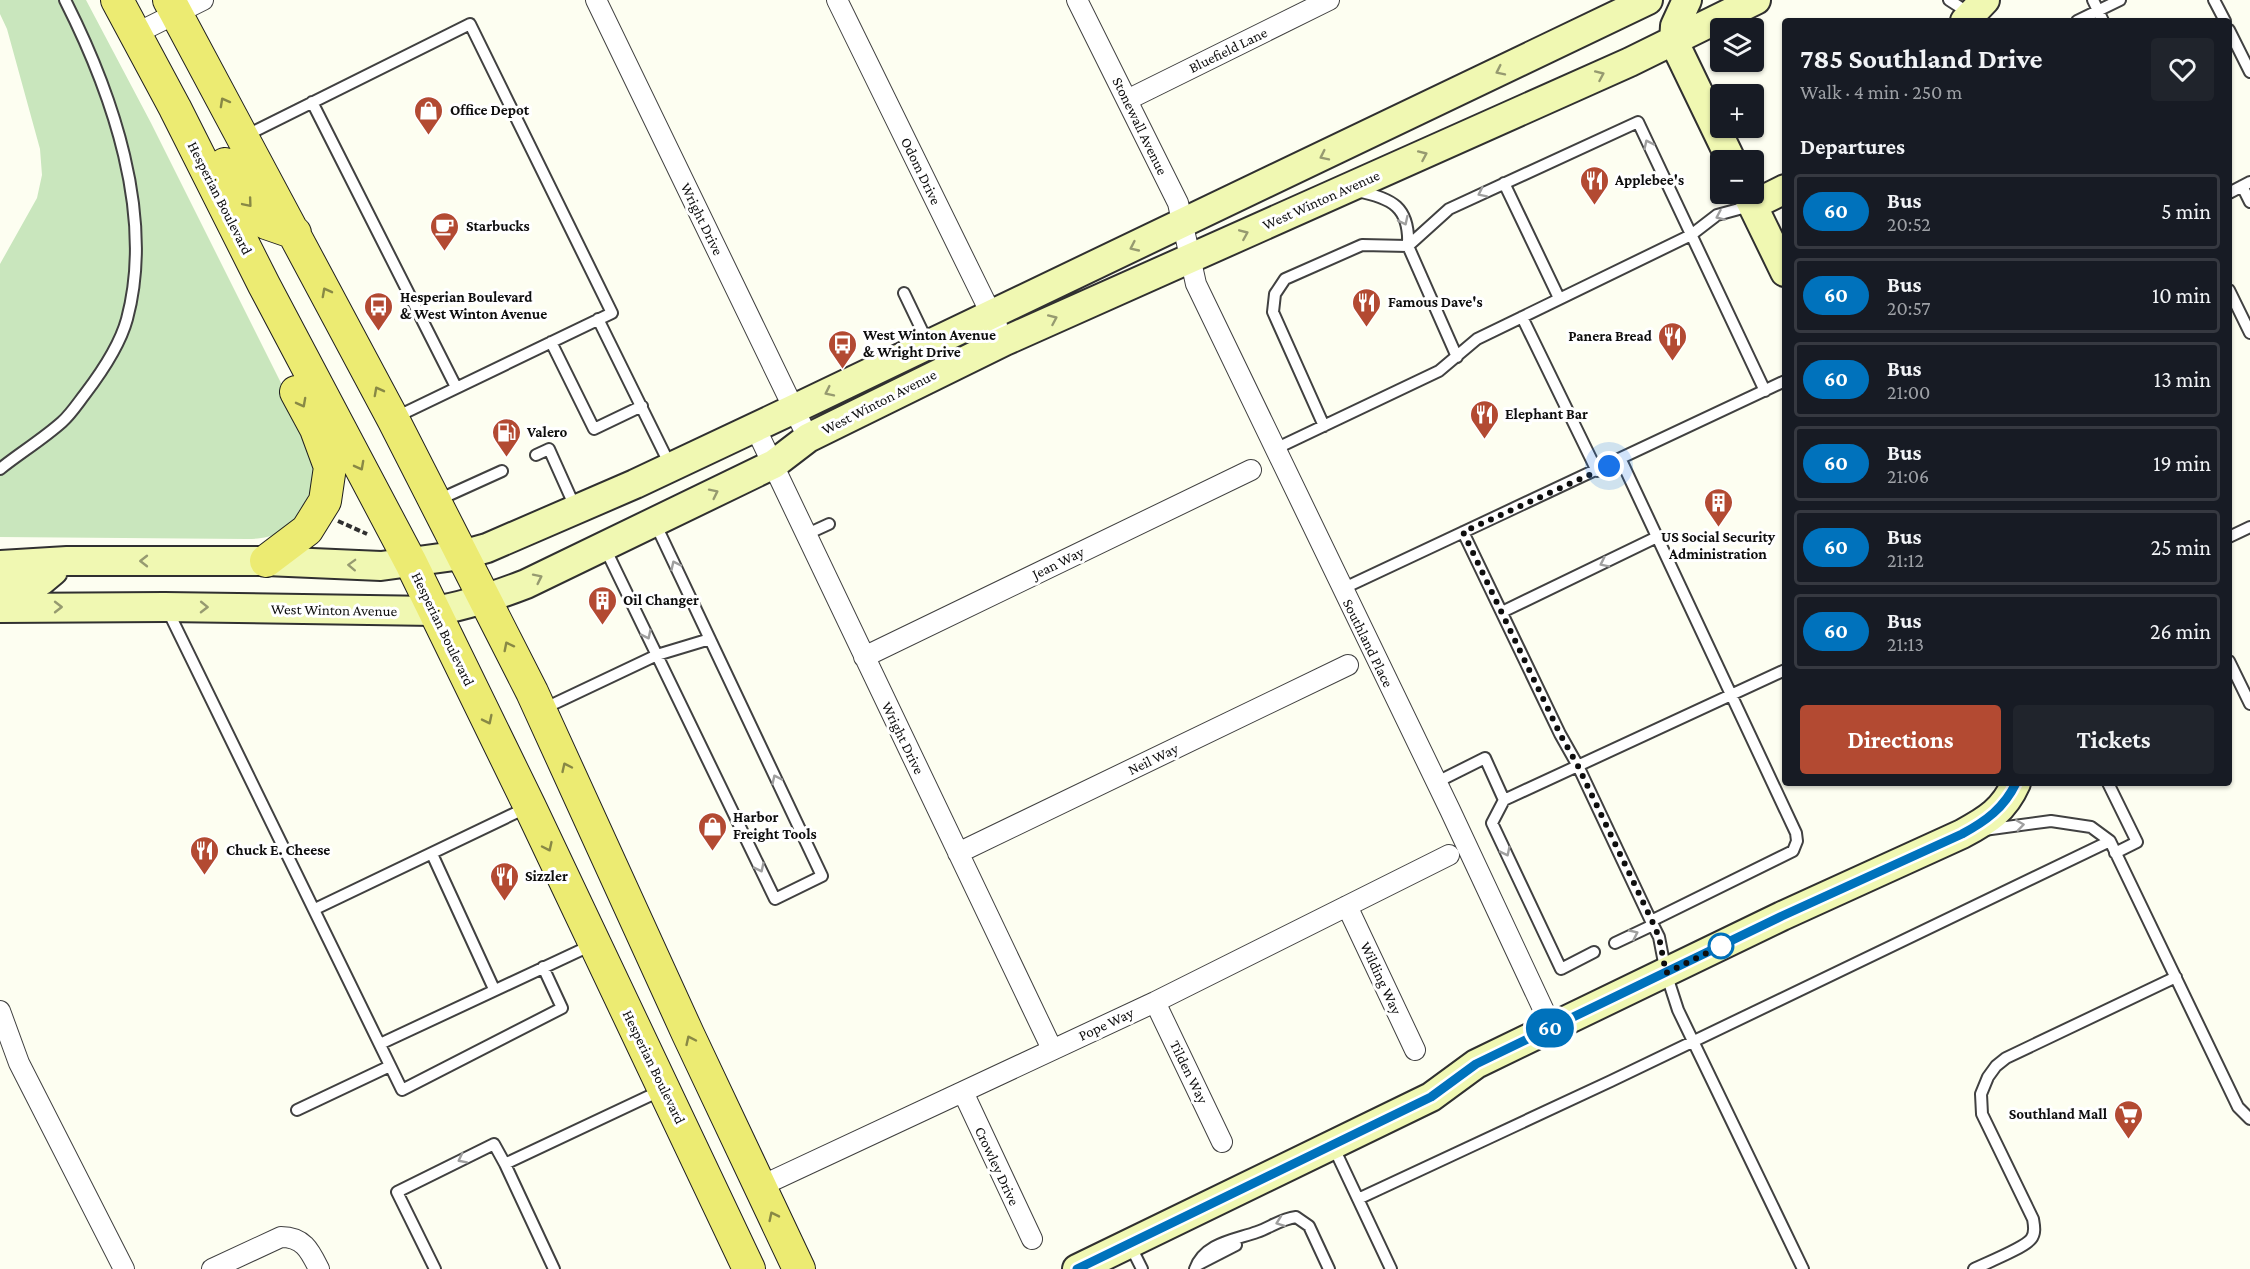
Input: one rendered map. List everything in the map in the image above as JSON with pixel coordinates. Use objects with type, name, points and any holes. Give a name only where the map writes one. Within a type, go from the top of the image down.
[{"type":"main road","name":"Hesperian Boulevard","points":[[117,0],[411,563],[530,807],[749,1269]]},
{"type":"main road","name":"West Winton Avenue","points":[[0,565],[67,561],[266,561],[381,566],[462,555],[487,548],[577,510],[794,409],[1648,0]]},
{"type":"main road","points":[[1687,0],[1675,26],[1674,42],[1726,150]]},
{"type":"main road","name":"West Winton Avenue","points":[[0,608],[165,607],[434,611],[459,608],[484,600],[526,584],[774,464],[808,438],[1005,341],[1191,257],[1348,190],[1674,42],[1756,0]]},
{"type":"main road","points":[[172,7],[393,419],[540,711],[799,1269]]},
{"type":"main road","points":[[175,108],[210,138],[242,196],[266,223],[295,233]]},
{"type":"main road","points":[[1764,195],[1782,190]]},
{"type":"main road","points":[[1752,204],[1782,266]]},
{"type":"main road","points":[[231,220],[220,247],[316,429],[330,467],[325,501],[320,511],[307,530],[266,561]]},
{"type":"main road","points":[[0,585],[41,581],[67,561]]},
{"type":"main road","points":[[1077,1269],[1431,1097],[1476,1064],[1782,916],[1962,834],[1988,820],[2009,798],[2015,786]]},
{"type":"street","points":[[135,34],[172,7],[203,0]]},
{"type":"street","name":"Wright Drive","points":[[596,0],[808,438]]},
{"type":"street","name":"Odom Drive","points":[[837,0],[1005,341]]},
{"type":"street","name":"Stonewall Avenue","points":[[1077,0],[1178,203],[1191,257]]},
{"type":"street","name":"Bluefield Lane","points":[[1127,100],[1329,0]]},
{"type":"street","name":"Southland Place","points":[[1191,257],[1196,284],[1342,590],[1437,782],[1552,1028]]},
{"type":"street","name":"Wright Drive","points":[[755,427],[1052,1050]]},
{"type":"street","name":"Jean Way","points":[[864,657],[1251,470]]},
{"type":"street","name":"Neil Way","points":[[958,852],[1348,665]]},
{"type":"street","name":"Pope Way","points":[[759,1187],[1155,1002],[1449,855]]},
{"type":"street","name":"Wilding Way","points":[[1347,906],[1415,1050]]},
{"type":"street","name":"Tilden Way","points":[[1155,1002],[1222,1142]]},
{"type":"street","points":[[0,1011],[19,1063],[124,1269]]},
{"type":"street","name":"Crowley Drive","points":[[963,1092],[1032,1239]]},
{"type":"street","points":[[212,1269],[272,1240],[290,1237],[304,1243],[319,1269]]},
{"type":"lane","points":[[0,469],[63,421],[103,371],[127,321],[136,271],[132,200],[121,145],[107,94],[65,0]]},
{"type":"lane","points":[[2080,18],[2095,5],[2120,0]]},
{"type":"lane","points":[[2214,0],[2223,18]]},
{"type":"lane","points":[[243,137],[470,24],[612,313],[393,419]]},
{"type":"lane","points":[[2232,36],[2250,72]]},
{"type":"lane","points":[[312,102],[456,387]]},
{"type":"lane","points":[[1324,426],[1274,312],[1275,294],[1285,279],[1362,245],[1408,246],[1449,210],[1638,122],[1765,391]]},
{"type":"lane","points":[[1504,183],[1559,298]]},
{"type":"lane","points":[[2232,191],[2246,184],[2250,202]]},
{"type":"lane","points":[[1348,190],[1382,196],[1405,216],[1409,229],[1408,246],[1457,357]]},
{"type":"lane","points":[[1275,449],[1439,371],[1477,339],[1691,235],[1717,215],[1740,204]]},
{"type":"lane","points":[[904,293],[928,344]]},
{"type":"lane","points":[[2232,295],[2247,321],[2250,333]]},
{"type":"lane","points":[[1522,317],[1597,471]]},
{"type":"lane","points":[[598,319],[671,467]]},
{"type":"lane","points":[[551,342],[594,429],[642,406]]},
{"type":"lane","points":[[1342,590],[1782,382]]},
{"type":"lane","points":[[536,455],[549,449],[577,510]]},
{"type":"lane","points":[[1615,943],[1793,851],[1797,842],[1795,830],[1621,460]]},
{"type":"lane","points":[[435,501],[502,471]]},
{"type":"lane","points":[[604,546],[775,899],[822,876],[655,522]]},
{"type":"lane","points":[[805,535],[829,524]]},
{"type":"lane","points":[[2232,535],[2250,526]]},
{"type":"lane","points":[[1463,532],[1659,937],[1666,973],[1678,1010],[1803,1269]]},
{"type":"lane","points":[[1502,612],[1656,537]]},
{"type":"lane","points":[[165,607],[402,1090],[562,1008],[543,967]]},
{"type":"lane","points":[[540,711],[657,655],[710,639]]},
{"type":"lane","points":[[2232,667],[2250,704]]},
{"type":"lane","points":[[1594,952],[1561,969],[1492,824],[1504,800],[1782,671]]},
{"type":"lane","points":[[1437,782],[1485,758],[1504,800]]},
{"type":"lane","points":[[2109,786],[2137,842],[2115,852]]},
{"type":"lane","points":[[315,909],[530,807]]},
{"type":"lane","points":[[1962,834],[2051,821],[2091,827],[2110,841],[2238,1107],[2250,1119]]},
{"type":"lane","points":[[1358,1199],[2110,841]]},
{"type":"lane","points":[[432,854],[494,989]]},
{"type":"lane","points":[[380,1044],[594,944]]},
{"type":"lane","points":[[1974,1269],[2032,1239],[2034,1230],[2033,1219],[1982,1114],[1981,1094],[1988,1077],[2006,1058],[2176,977]]},
{"type":"lane","points":[[297,1110],[390,1066]]},
{"type":"lane","points":[[505,1164],[665,1089]]},
{"type":"lane","points":[[435,1269],[398,1192],[494,1144],[554,1269]]},
{"type":"lane","points":[[1333,1146],[1391,1269]]},
{"type":"lane","points":[[1195,1268],[1205,1252],[1283,1219],[1296,1217],[1309,1226],[1329,1269]]},
{"type":"lane","points":[[1129,1244],[1142,1269]]},
{"type":"path","points":[[329,517],[368,534]]},
{"type":"green space","points":[[0,0],[86,0],[151,123],[307,435],[313,457],[313,483],[298,512],[303,519],[283,531],[264,538],[247,539],[0,537],[0,264],[37,198],[42,175],[40,149],[7,29],[0,14]]},
{"type":"bus line","name":"60","points":[[1077,1269],[1431,1097],[1476,1064],[1782,916],[1962,834],[1988,820],[2009,798],[2015,786]]},
{"type":"place","name":"Office Depot","points":[[429,136]]},
{"type":"place","name":"Applebee's","points":[[1594,206]]},
{"type":"place","name":"Starbucks","points":[[445,252]]},
{"type":"place","name":"Famous Dave's","points":[[1367,328]]},
{"type":"place","name":"Hesperian Boulevard & West Winton Avenue","points":[[379,332]]},
{"type":"place","name":"Panera Bread","points":[[1673,362]]},
{"type":"place","name":"West Winton Avenue & Wright Drive","points":[[842,370]]},
{"type":"place","name":"Elephant Bar","points":[[1484,440]]},
{"type":"place","name":"Valero","points":[[506,458]]},
{"type":"place","name":"US Social Security Administration","points":[[1718,528]]},
{"type":"place","name":"Oil Changer","points":[[602,626]]},
{"type":"place","name":"Harbor Freight Tools","points":[[712,852]]},
{"type":"place","name":"Chuck E. Cheese","points":[[205,876]]},
{"type":"place","name":"Sizzler","points":[[504,902]]},
{"type":"place","name":"Southland Mall","points":[[2128,1140]]},
{"type":"route","points":[[1609,466],[1463,532],[1652,921],[1659,937],[1666,973],[1721,946]]}]
